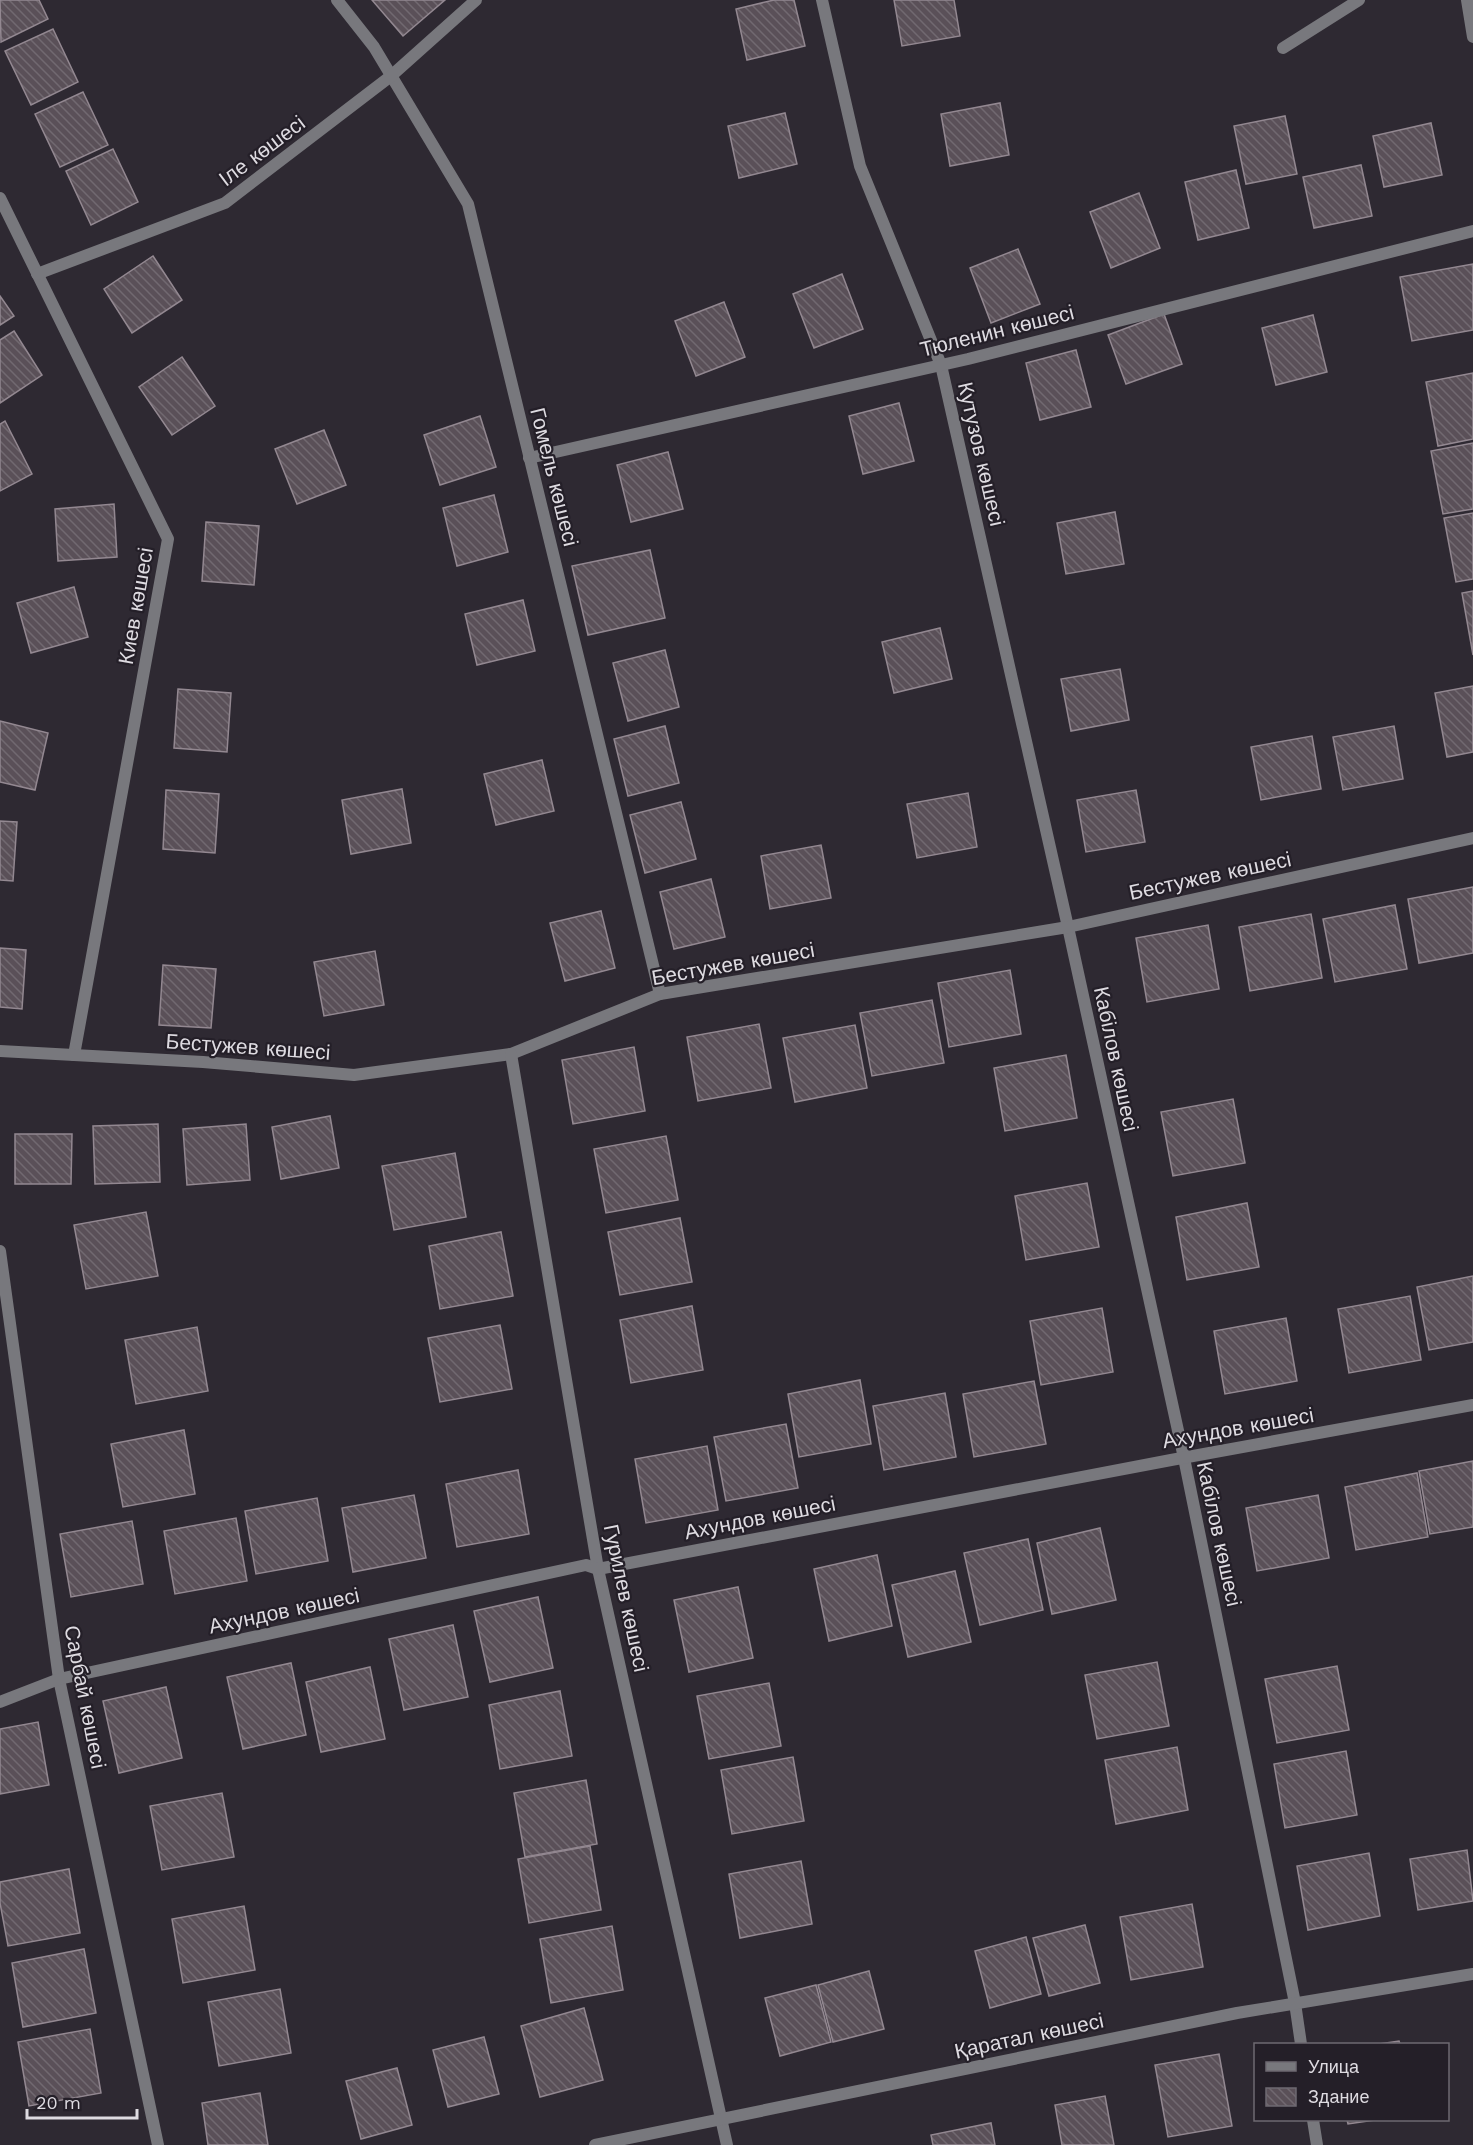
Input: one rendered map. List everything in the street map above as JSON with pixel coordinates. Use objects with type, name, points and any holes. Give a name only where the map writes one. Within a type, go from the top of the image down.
[{"type":"street","name":"Гомель көшесі","points":[[338,0],[375,47],[468,204],[660,994]]},
{"type":"street","name":"Іле көшесі","points":[[37,274],[225,203],[391,76],[476,0]]},
{"type":"street","name":"Кутузов көшесі","points":[[822,0],[860,166],[941,365],[1068,927]]},
{"type":"street","points":[[1283,48],[1359,0]]},
{"type":"street","points":[[1467,0],[1473,37]]},
{"type":"street","name":"Киев көшесі","points":[[0,198],[168,539],[74,1055]]},
{"type":"street","name":"Тюленин көшесі","points":[[529,458],[941,365],[1473,231]]},
{"type":"street","name":"Бестужев көшесі","points":[[0,1051],[203,1062],[354,1075],[511,1054],[660,994],[1068,927],[1473,838]]},
{"type":"street","name":"Кабілов көшесі","points":[[1068,927],[1184,1458],[1295,2003],[1301,2043]]},
{"type":"street","name":"Гурилев көшесі","points":[[511,1054],[598,1569],[727,2145]]},
{"type":"street","name":"Сарбай көшесі","points":[[0,1251],[58,1679],[158,2145]]},
{"type":"street","name":"Ахундов көшесі","points":[[0,1702],[58,1679],[586,1565],[598,1569],[1184,1458],[1473,1406]]},
{"type":"street","name":"Қаратал көшесі","points":[[595,2145],[1295,2003],[1473,1974]]},
{"type":"street","points":[[1313,2121],[1317,2145]]},
{"type":"building","points":[[0,0],[39,0],[48,19],[1,42]]},
{"type":"building","points":[[372,0],[445,0],[403,36]]},
{"type":"building","points":[[774,0],[794,0],[805,46],[747,60],[736,9]]},
{"type":"building","points":[[894,0],[954,0],[960,36],[902,46]]},
{"type":"building","points":[[53,29],[78,82],[31,105],[5,51]]},
{"type":"building","points":[[83,92],[108,145],[60,167],[35,114]]},
{"type":"building","points":[[1000,103],[1009,155],[950,166],[941,114]]},
{"type":"building","points":[[785,113],[797,164],[739,178],[728,126]]},
{"type":"building","points":[[1285,116],[1297,174],[1246,184],[1234,126]]},
{"type":"building","points":[[1431,123],[1442,175],[1384,187],[1373,136]]},
{"type":"building","points":[[113,149],[138,202],[91,225],[66,171]]},
{"type":"building","points":[[1361,165],[1372,216],[1314,228],[1303,177]]},
{"type":"building","points":[[1236,170],[1249,228],[1198,240],[1185,182]]},
{"type":"building","points":[[1139,193],[1160,248],[1111,268],[1090,212]]},
{"type":"building","points":[[1018,249],[1040,304],[991,323],[970,268]]},
{"type":"building","points":[[153,256],[182,300],[132,333],[104,289]]},
{"type":"building","points":[[1473,264],[1473,330],[1412,341],[1400,277]]},
{"type":"building","points":[[842,274],[863,329],[814,348],[793,294]]},
{"type":"building","points":[[0,296],[14,316],[0,325]]},
{"type":"building","points":[[724,302],[745,357],[696,376],[675,321]]},
{"type":"building","points":[[1164,314],[1182,364],[1126,384],[1108,335]]},
{"type":"building","points":[[1313,315],[1327,372],[1276,385],[1262,328]]},
{"type":"building","points":[[14,331],[42,375],[0,403],[0,340]]},
{"type":"building","points":[[1076,350],[1091,407],[1040,420],[1026,363]]},
{"type":"building","points":[[182,357],[215,406],[172,435],[139,387]]},
{"type":"building","points":[[1473,373],[1473,439],[1438,446],[1426,382]]},
{"type":"building","points":[[899,403],[914,461],[863,474],[849,416]]},
{"type":"building","points":[[480,416],[496,467],[440,485],[424,435]]},
{"type":"building","points":[[5,421],[32,474],[0,491],[0,424]]},
{"type":"building","points":[[324,430],[346,485],[297,504],[275,449]]},
{"type":"building","points":[[1473,443],[1473,509],[1443,514],[1431,451]]},
{"type":"building","points":[[668,452],[683,509],[631,522],[617,465]]},
{"type":"building","points":[[494,495],[508,552],[457,566],[443,508]]},
{"type":"building","points":[[114,504],[117,557],[58,561],[55,509]]},
{"type":"building","points":[[1115,512],[1124,564],[1066,574],[1057,523]]},
{"type":"building","points":[[1473,513],[1473,579],[1456,582],[1444,518]]},
{"type":"building","points":[[206,522],[259,526],[254,585],[202,581]]},
{"type":"building","points":[[650,550],[665,618],[588,635],[572,566]]},
{"type":"building","points":[[74,587],[88,637],[31,653],[17,603]]},
{"type":"building","points":[[1473,591],[1473,655],[1462,593]]},
{"type":"building","points":[[523,600],[535,651],[477,665],[465,614]]},
{"type":"building","points":[[940,628],[952,679],[894,693],[882,642]]},
{"type":"building","points":[[665,650],[679,707],[628,721],[613,663]]},
{"type":"building","points":[[1120,669],[1129,720],[1071,731],[1061,679]]},
{"type":"building","points":[[1473,686],[1473,752],[1447,757],[1435,693]]},
{"type":"building","points":[[178,689],[231,693],[227,752],[174,748]]},
{"type":"building","points":[[0,721],[48,733],[35,790],[0,782]]},
{"type":"building","points":[[665,726],[679,783],[628,796],[614,739]]},
{"type":"building","points":[[1394,726],[1403,779],[1343,790],[1333,737]]},
{"type":"building","points":[[1312,736],[1321,789],[1261,800],[1251,747]]},
{"type":"building","points":[[542,760],[554,811],[496,825],[484,774]]},
{"type":"building","points":[[402,789],[411,843],[351,854],[342,800]]},
{"type":"building","points":[[166,790],[219,794],[215,853],[163,849]]},
{"type":"building","points":[[1136,790],[1145,842],[1086,852],[1077,800]]},
{"type":"building","points":[[968,793],[977,847],[917,858],[907,804]]},
{"type":"building","points":[[681,802],[696,859],[645,873],[630,815]]},
{"type":"building","points":[[0,821],[17,822],[13,881],[0,880]]},
{"type":"building","points":[[821,845],[831,898],[770,909],[761,856]]},
{"type":"building","points":[[711,879],[725,937],[674,949],[660,892]]},
{"type":"building","points":[[1473,887],[1473,953],[1419,963],[1408,899]]},
{"type":"building","points":[[1395,905],[1407,969],[1335,982],[1323,919]]},
{"type":"building","points":[[601,911],[615,968],[565,981],[550,923]]},
{"type":"building","points":[[1311,914],[1322,978],[1250,991],[1239,927]]},
{"type":"building","points":[[1208,925],[1219,989],[1147,1002],[1136,938]]},
{"type":"building","points":[[0,948],[26,950],[22,1009],[0,1007]]},
{"type":"building","points":[[375,951],[384,1005],[324,1016],[314,962]]},
{"type":"building","points":[[163,965],[216,969],[211,1028],[159,1025]]},
{"type":"building","points":[[1010,970],[1021,1034],[949,1047],[938,983]]},
{"type":"building","points":[[932,1000],[944,1063],[872,1076],[860,1013]]},
{"type":"building","points":[[759,1024],[771,1088],[698,1101],[687,1037]]},
{"type":"building","points":[[855,1025],[867,1088],[795,1102],[783,1038]]},
{"type":"building","points":[[634,1047],[645,1111],[573,1124],[562,1060]]},
{"type":"building","points":[[1066,1055],[1077,1118],[1005,1131],[994,1068]]},
{"type":"building","points":[[1233,1099],[1245,1163],[1173,1176],[1161,1112]]},
{"type":"building","points":[[330,1116],[339,1168],[281,1179],[272,1127]]},
{"type":"building","points":[[158,1124],[160,1182],[95,1184],[93,1126]]},
{"type":"building","points":[[246,1124],[250,1180],[187,1185],[183,1129]]},
{"type":"building","points":[[15,1134],[72,1134],[71,1184],[15,1184]]},
{"type":"building","points":[[666,1136],[678,1200],[606,1213],[594,1149]]},
{"type":"building","points":[[455,1153],[466,1217],[394,1230],[382,1166]]},
{"type":"building","points":[[1087,1183],[1099,1247],[1026,1260],[1015,1196]]},
{"type":"building","points":[[1247,1203],[1259,1267],[1187,1280],[1176,1217]]},
{"type":"building","points":[[146,1212],[158,1276],[86,1289],[74,1225]]},
{"type":"building","points":[[680,1218],[692,1282],[620,1295],[608,1232]]},
{"type":"building","points":[[501,1232],[513,1296],[440,1309],[429,1246]]},
{"type":"building","points":[[1473,1276],[1473,1342],[1429,1350],[1417,1287]]},
{"type":"building","points":[[1410,1296],[1421,1360],[1349,1373],[1338,1309]]},
{"type":"building","points":[[692,1306],[703,1370],[631,1383],[620,1320]]},
{"type":"building","points":[[1102,1308],[1113,1372],[1041,1385],[1030,1321]]},
{"type":"building","points":[[1286,1318],[1297,1381],[1225,1394],[1214,1331]]},
{"type":"building","points":[[500,1325],[512,1389],[440,1402],[428,1338]]},
{"type":"building","points":[[197,1327],[208,1391],[136,1404],[125,1340]]},
{"type":"building","points":[[860,1380],[871,1444],[799,1457],[788,1394]]},
{"type":"building","points":[[1034,1381],[1046,1444],[974,1457],[963,1394]]},
{"type":"building","points":[[945,1393],[956,1457],[884,1470],[873,1406]]},
{"type":"building","points":[[786,1424],[798,1488],[726,1501],[714,1437]]},
{"type":"building","points":[[184,1430],[195,1494],[123,1507],[111,1444]]},
{"type":"building","points":[[707,1446],[718,1510],[646,1523],[635,1459]]},
{"type":"building","points":[[1473,1461],[1473,1527],[1430,1534],[1419,1471]]},
{"type":"building","points":[[518,1470],[529,1534],[457,1547],[446,1484]]},
{"type":"building","points":[[1417,1473],[1428,1537],[1356,1550],[1345,1487]]},
{"type":"building","points":[[414,1495],[426,1558],[353,1572],[342,1508]]},
{"type":"building","points":[[1318,1495],[1329,1558],[1257,1571],[1246,1508]]},
{"type":"building","points":[[317,1498],[328,1561],[256,1574],[245,1511]]},
{"type":"building","points":[[236,1518],[247,1581],[175,1594],[164,1531]]},
{"type":"building","points":[[132,1521],[143,1584],[71,1597],[60,1534]]},
{"type":"building","points":[[1100,1528],[1116,1600],[1052,1614],[1037,1543]]},
{"type":"building","points":[[1028,1539],[1043,1610],[980,1625],[964,1553]]},
{"type":"building","points":[[877,1555],[892,1626],[829,1641],[814,1569]]},
{"type":"building","points":[[955,1571],[971,1642],[908,1657],[892,1585]]},
{"type":"building","points":[[738,1587],[753,1658],[689,1672],[674,1600]]},
{"type":"building","points":[[538,1597],[553,1668],[490,1682],[474,1611]]},
{"type":"building","points":[[453,1625],[468,1697],[404,1710],[389,1639]]},
{"type":"building","points":[[1157,1662],[1169,1726],[1097,1739],[1085,1675]]},
{"type":"building","points":[[291,1663],[306,1735],[243,1749],[227,1677]]},
{"type":"building","points":[[1337,1666],[1349,1730],[1277,1743],[1265,1679]]},
{"type":"building","points":[[370,1667],[385,1739],[321,1752],[306,1682]]},
{"type":"building","points":[[769,1683],[781,1746],[709,1759],[697,1696]]},
{"type":"building","points":[[166,1687],[182,1758],[119,1773],[103,1701]]},
{"type":"building","points":[[560,1691],[572,1756],[500,1769],[489,1705]]},
{"type":"building","points":[[38,1722],[49,1785],[0,1794],[0,1729]]},
{"type":"building","points":[[1177,1747],[1188,1810],[1116,1824],[1105,1760]]},
{"type":"building","points":[[1346,1751],[1357,1815],[1285,1828],[1274,1764]]},
{"type":"building","points":[[793,1757],[804,1821],[732,1834],[721,1770]]},
{"type":"building","points":[[586,1780],[597,1844],[525,1857],[514,1793]]},
{"type":"building","points":[[222,1793],[234,1857],[162,1870],[150,1806]]},
{"type":"building","points":[[590,1846],[601,1910],[529,1923],[518,1859]]},
{"type":"building","points":[[1467,1850],[1473,1901],[1418,1910],[1410,1859]]},
{"type":"building","points":[[1369,1853],[1380,1916],[1308,1930],[1297,1866]]},
{"type":"building","points":[[801,1861],[812,1924],[740,1938],[729,1874]]},
{"type":"building","points":[[69,1869],[80,1933],[8,1946],[0,1903],[0,1882]]},
{"type":"building","points":[[1192,1904],[1203,1967],[1131,1980],[1120,1917]]},
{"type":"building","points":[[244,1906],[255,1970],[183,1983],[172,1919]]},
{"type":"building","points":[[1085,1925],[1100,1983],[1049,1996],[1033,1938]]},
{"type":"building","points":[[612,1926],[623,1990],[551,2003],[540,1939]]},
{"type":"building","points":[[1026,1937],[1041,1994],[990,2008],[975,1951]]},
{"type":"building","points":[[84,1949],[96,2013],[23,2027],[12,1963]]},
{"type":"building","points":[[869,1971],[884,2029],[833,2042],[818,1985]]},
{"type":"building","points":[[816,1985],[831,2042],[780,2056],[765,1998]]},
{"type":"building","points":[[280,1989],[291,2053],[219,2066],[208,2002]]},
{"type":"building","points":[[584,2008],[603,2080],[540,2097],[521,2026]]},
{"type":"building","points":[[90,2029],[101,2093],[29,2106],[18,2042]]},
{"type":"building","points":[[484,2037],[499,2094],[448,2107],[433,2050]]},
{"type":"building","points":[[1219,2054],[1232,2126],[1168,2137],[1155,2065]]},
{"type":"building","points":[[397,2068],[412,2125],[361,2139],[346,2081]]},
{"type":"building","points":[[260,2093],[268,2145],[208,2145],[202,2103]]},
{"type":"building","points":[[1105,2096],[1114,2145],[1062,2145],[1055,2105]]},
{"type":"building","points":[[1347,2121],[1368,2121],[1348,2124]]},
{"type":"building","points":[[991,2123],[995,2145],[933,2145],[931,2135]]}]
